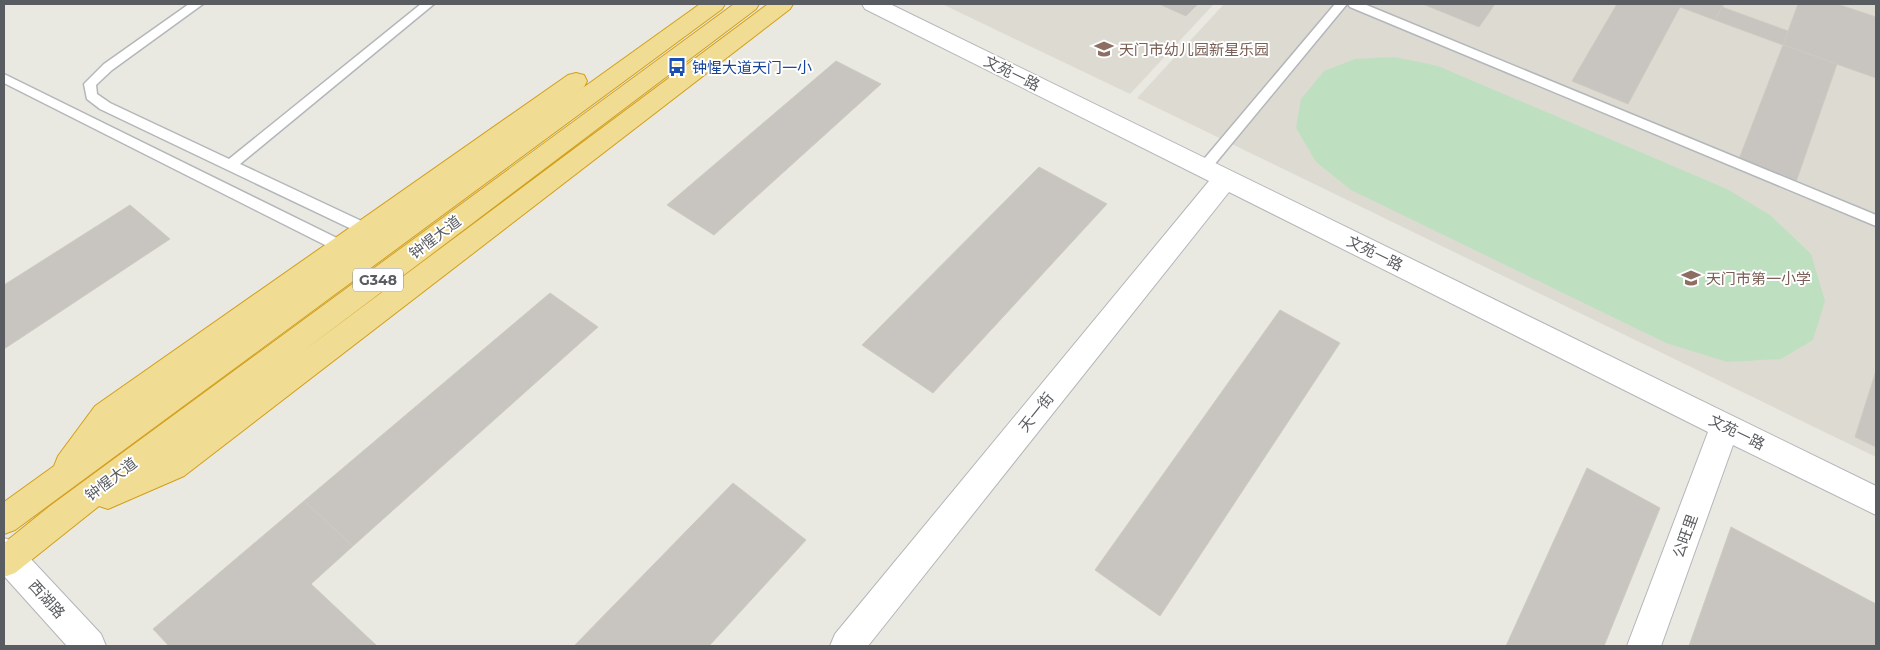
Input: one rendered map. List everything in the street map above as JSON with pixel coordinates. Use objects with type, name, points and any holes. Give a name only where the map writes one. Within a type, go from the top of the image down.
[{"type":"highway","points":[[56,484],[105,415],[686,4]]},
{"type":"highway","name":"钟惺大道","points":[[4,520],[714,4]]},
{"type":"highway","name":"钟惺大道","points":[[5,557],[748,4]]},
{"type":"highway","points":[[61,516],[173,466],[782,4]]},
{"type":"street","name":"文苑一路","points":[[873,4],[1876,501]]},
{"type":"street","name":"天一街","points":[[847,646],[1214,173]]},
{"type":"street","name":"公旺里","points":[[1644,646],[1725,426]]},
{"type":"street","name":"西湖路","points":[[5,557],[89,646]]},
{"type":"lane","points":[[197,4],[108,66],[90,84],[91,96],[105,106],[367,230]]},
{"type":"lane","points":[[230,165],[428,4]]},
{"type":"lane","points":[[1214,173],[1341,4]]},
{"type":"lane","points":[[1354,4],[1876,221]]},
{"type":"lane","points":[[4,78],[342,247]]},
{"type":"shaded area","name":"天门市幼儿园新星乐园","points":[[942,4],[1214,4],[1130,94]]},
{"type":"shaded area","name":"天门市第一小学","points":[[1224,4],[1876,4],[1876,457],[1137,98]]},
{"type":"green space","points":[[1395,57],[1438,66],[1727,189],[1770,215],[1811,254],[1825,301],[1813,340],[1781,359],[1727,362],[1666,343],[1351,190],[1316,162],[1296,128],[1301,99],[1324,71],[1355,59]]},
{"type":"building","points":[[1159,4],[1198,4],[1186,16]]},
{"type":"building","points":[[1423,4],[1495,4],[1479,27]]},
{"type":"building","points":[[1617,4],[1724,4],[1715,20],[1680,7],[1628,104],[1572,81]]},
{"type":"building","points":[[1798,4],[1837,4],[1876,17],[1876,78],[1783,45]]},
{"type":"building","points":[[1722,7],[1788,31],[1783,45],[1715,20]]},
{"type":"building","points":[[1783,45],[1837,64],[1796,182],[1739,159]]},
{"type":"building","points":[[836,61],[881,84],[714,235],[667,205]]},
{"type":"building","points":[[1039,167],[1107,204],[933,393],[862,345]]},
{"type":"building","points":[[130,205],[170,239],[4,349],[4,285]]},
{"type":"building","points":[[550,293],[598,327],[353,546],[304,501]]},
{"type":"building","points":[[1280,310],[1340,343],[1160,616],[1095,570]]},
{"type":"building","points":[[1876,371],[1876,447],[1855,437]]},
{"type":"building","points":[[1587,468],[1660,508],[1604,646],[1506,646]]},
{"type":"building","points":[[733,483],[806,540],[709,646],[574,646]]},
{"type":"building","points":[[304,501],[353,546],[311,584],[377,646],[169,646],[153,629]]},
{"type":"building","points":[[1731,527],[1876,604],[1876,646],[1689,646]]},
{"type":"place","name":"天门市幼儿园新星乐园","points":[[1104,49]]},
{"type":"place","name":"钟惺大道天门一小","points":[[677,67]]},
{"type":"place","name":"天门市第一小学","points":[[1691,278]]}]
